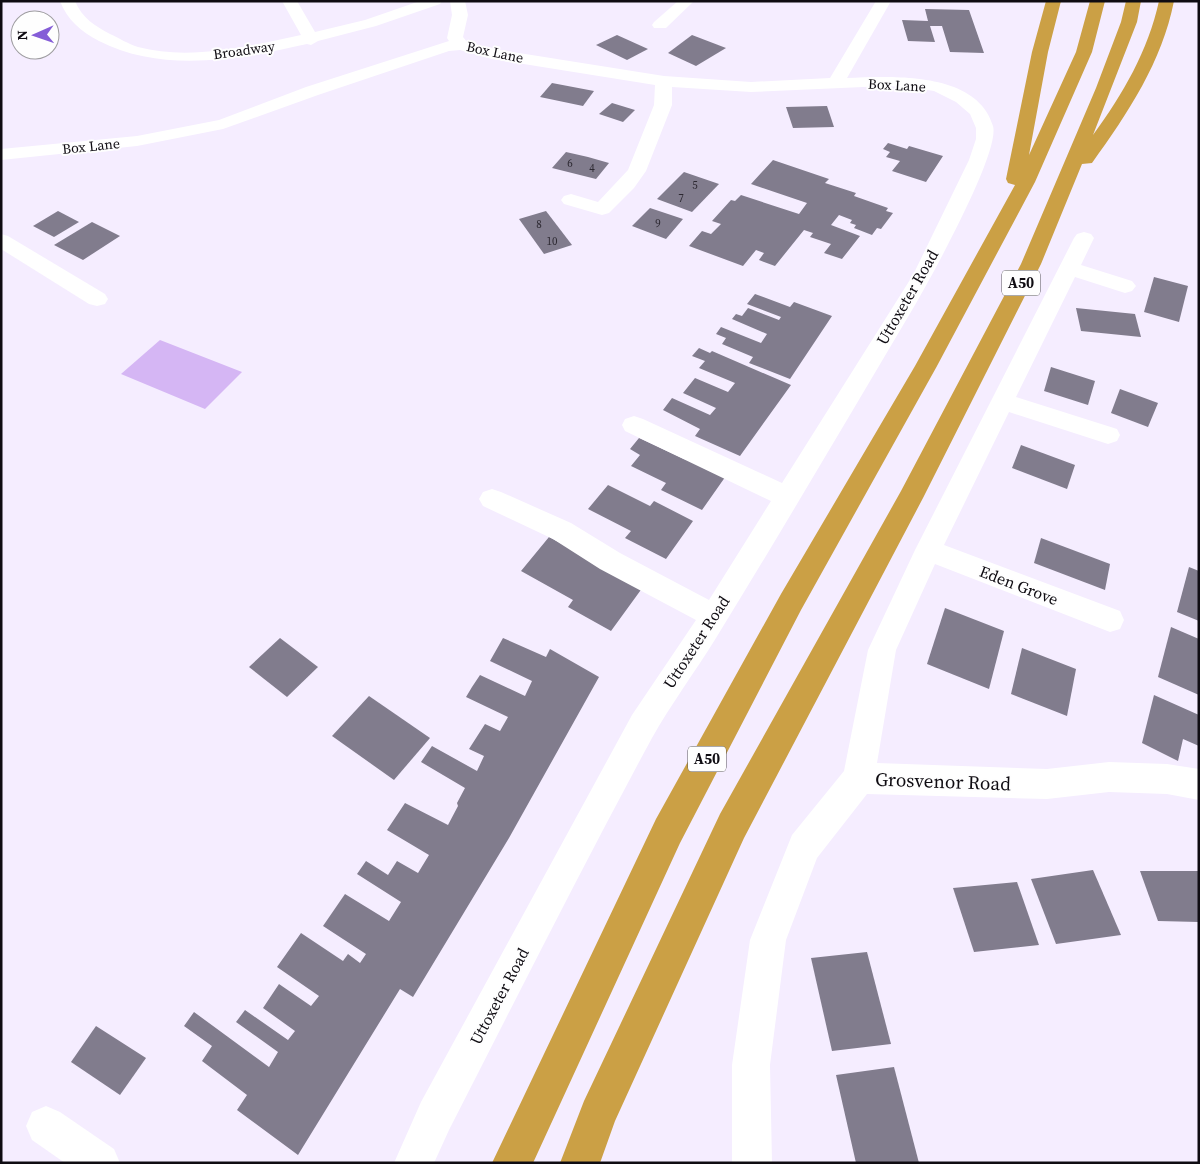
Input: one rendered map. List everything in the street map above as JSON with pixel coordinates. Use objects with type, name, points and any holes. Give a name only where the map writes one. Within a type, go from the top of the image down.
[{"type":"highway","points":[[1009,210],[1040,52],[1054,1]]},
{"type":"highway","name":"A50","points":[[512,1163],[668,831],[791,602],[926,366],[1009,210],[1026,182],[1084,52],[1098,1]]},
{"type":"highway","name":"A50","points":[[580,1163],[598,1114],[732,826],[927,465],[1032,264],[1104,88],[1129,22],[1134,1]]},
{"type":"highway","points":[[1062,190],[1119,114],[1161,29],[1167,1]]},
{"type":"street","name":"Broadway","points":[[67,1],[78,21],[96,33],[134,51],[168,56],[221,54],[311,40],[413,10],[434,1]]},
{"type":"street","points":[[289,1],[311,40]]},
{"type":"street","points":[[457,1],[460,11],[460,22],[455,38],[461,45]]},
{"type":"street","points":[[660,25],[687,1]]},
{"type":"street","points":[[836,84],[884,1]]},
{"type":"street","name":"Box Lane","points":[[1,155],[137,141],[223,124],[312,91],[447,46],[461,45],[492,54],[664,81],[751,87],[886,81],[938,87],[962,98],[978,112],[986,128]]},
{"type":"street","points":[[576,223],[580,202],[602,208],[627,184],[637,170],[663,105],[664,81]]},
{"type":"street","name":"Uttoxeter Road","points":[[414,1163],[435,1116],[643,725],[714,616],[923,274],[978,160],[985,139],[986,128]]},
{"type":"street","points":[[859,778],[882,650],[928,550],[1084,238]]},
{"type":"street","points":[[1,240],[97,299]]},
{"type":"street","points":[[1,266],[22,253]]},
{"type":"street","points":[[1069,268],[1125,286]]},
{"type":"street","points":[[1002,401],[1108,435]]},
{"type":"street","points":[[634,425],[786,497]]},
{"type":"street","points":[[492,499],[562,531],[610,560],[714,616]]},
{"type":"street","name":"Eden Grove","points":[[928,550],[1110,620]]},
{"type":"street","name":"Grosvenor Road","points":[[752,1163],[751,1065],[768,940],[804,847],[859,778],[1047,784],[1109,777],[1167,779],[1199,785]]},
{"type":"street","points":[[46,1126],[100,1163]]},
{"type":"shaded area","points":[[160,340],[242,372],[205,409],[121,374]]},
{"type":"building","points":[[925,9],[969,10],[984,53],[950,52],[942,26],[930,26],[935,42],[908,41],[902,20],[928,21]]},
{"type":"building","points":[[617,35],[648,49],[627,60],[596,45]]},
{"type":"building","points":[[692,35],[726,48],[696,66],[668,53]]},
{"type":"building","points":[[552,83],[594,91],[583,106],[540,97]]},
{"type":"building","points":[[612,103],[635,110],[623,122],[599,114]]},
{"type":"building","points":[[827,106],[834,127],[793,128],[786,107]]},
{"type":"building","points":[[888,143],[907,149],[909,146],[943,156],[926,182],[892,171],[900,161],[886,157],[890,152],[883,149]]},
{"type":"building","points":[[566,152],[609,163],[596,179],[552,168]]},
{"type":"building","points":[[773,160],[829,179],[825,183],[856,193],[854,196],[888,208],[886,211],[893,213],[881,229],[877,228],[872,235],[854,228],[856,225],[850,223],[852,220],[839,215],[831,225],[860,236],[842,259],[824,253],[831,244],[810,237],[813,233],[804,230],[775,266],[759,260],[764,253],[756,250],[743,266],[689,246],[702,231],[711,234],[721,224],[712,221],[731,200],[735,201],[741,195],[799,214],[807,203],[751,184]]},
{"type":"building","points":[[684,172],[719,184],[692,212],[657,199]]},
{"type":"building","points":[[650,208],[683,219],[666,239],[632,226]]},
{"type":"building","points":[[58,211],[79,222],[54,237],[33,226]]},
{"type":"building","points":[[546,211],[572,245],[544,254],[519,219]]},
{"type":"building","points":[[92,222],[120,236],[83,260],[54,245]]},
{"type":"building","points":[[1154,277],[1188,286],[1179,322],[1144,312]]},
{"type":"building","points":[[755,294],[790,307],[794,302],[832,316],[790,379],[749,363],[753,357],[722,344],[726,338],[716,334],[721,327],[761,343],[767,334],[732,319],[736,314],[742,316],[748,308],[779,320],[781,317],[747,304]]},
{"type":"building","points":[[1076,308],[1135,314],[1141,337],[1081,331]]},
{"type":"building","points":[[699,348],[710,353],[712,351],[791,385],[740,456],[695,436],[700,429],[663,410],[672,398],[710,415],[716,408],[683,393],[695,378],[728,392],[735,383],[699,368],[705,361],[692,356]]},
{"type":"building","points":[[1051,367],[1095,381],[1088,405],[1044,391]]},
{"type":"building","points":[[1120,389],[1158,403],[1148,427],[1111,413]]},
{"type":"building","points":[[639,438],[684,459],[728,473],[702,510],[661,490],[666,483],[631,466],[640,455],[630,449]]},
{"type":"building","points":[[1021,445],[1075,465],[1067,489],[1012,468]]},
{"type":"building","points":[[608,485],[650,506],[654,501],[693,521],[666,559],[625,538],[631,531],[588,509]]},
{"type":"building","points":[[549,537],[643,587],[611,631],[568,607],[573,600],[521,571]]},
{"type":"building","points":[[1041,538],[1110,564],[1105,590],[1034,563]]},
{"type":"building","points":[[1189,567],[1199,571],[1199,621],[1177,612]]},
{"type":"building","points":[[945,608],[1004,631],[989,689],[927,664]]},
{"type":"building","points":[[1171,627],[1199,639],[1199,695],[1158,677]]},
{"type":"building","points":[[280,638],[318,667],[287,697],[249,667]]},
{"type":"building","points":[[503,638],[546,657],[550,649],[599,677],[509,838],[413,997],[400,989],[298,1155],[237,1110],[247,1095],[202,1061],[212,1046],[184,1026],[194,1012],[269,1067],[278,1052],[236,1022],[245,1010],[288,1040],[295,1031],[263,1008],[279,984],[311,1006],[319,996],[277,967],[301,933],[343,961],[348,954],[360,963],[366,954],[323,926],[345,894],[389,921],[401,902],[357,874],[366,861],[388,875],[397,861],[418,873],[429,855],[387,830],[405,803],[448,825],[465,788],[421,762],[432,746],[477,771],[484,756],[469,749],[485,724],[500,731],[508,717],[466,697],[472,687],[480,675],[525,696],[532,681],[490,661]]},
{"type":"building","points":[[1022,648],[1076,669],[1067,716],[1011,694]]},
{"type":"building","points":[[1154,695],[1199,715],[1199,746],[1183,739],[1178,761],[1142,743]]},
{"type":"building","points":[[369,696],[430,738],[394,780],[332,736]]},
{"type":"building","points":[[1093,870],[1121,935],[1056,944],[1031,879]]},
{"type":"building","points":[[1140,871],[1199,871],[1199,922],[1158,921]]},
{"type":"building","points":[[1017,882],[1039,945],[974,952],[953,888]]},
{"type":"building","points":[[867,952],[891,1044],[832,1051],[811,958]]},
{"type":"building","points":[[96,1026],[146,1058],[120,1095],[71,1062]]},
{"type":"building","points":[[894,1067],[919,1163],[856,1163],[836,1075]]}]
